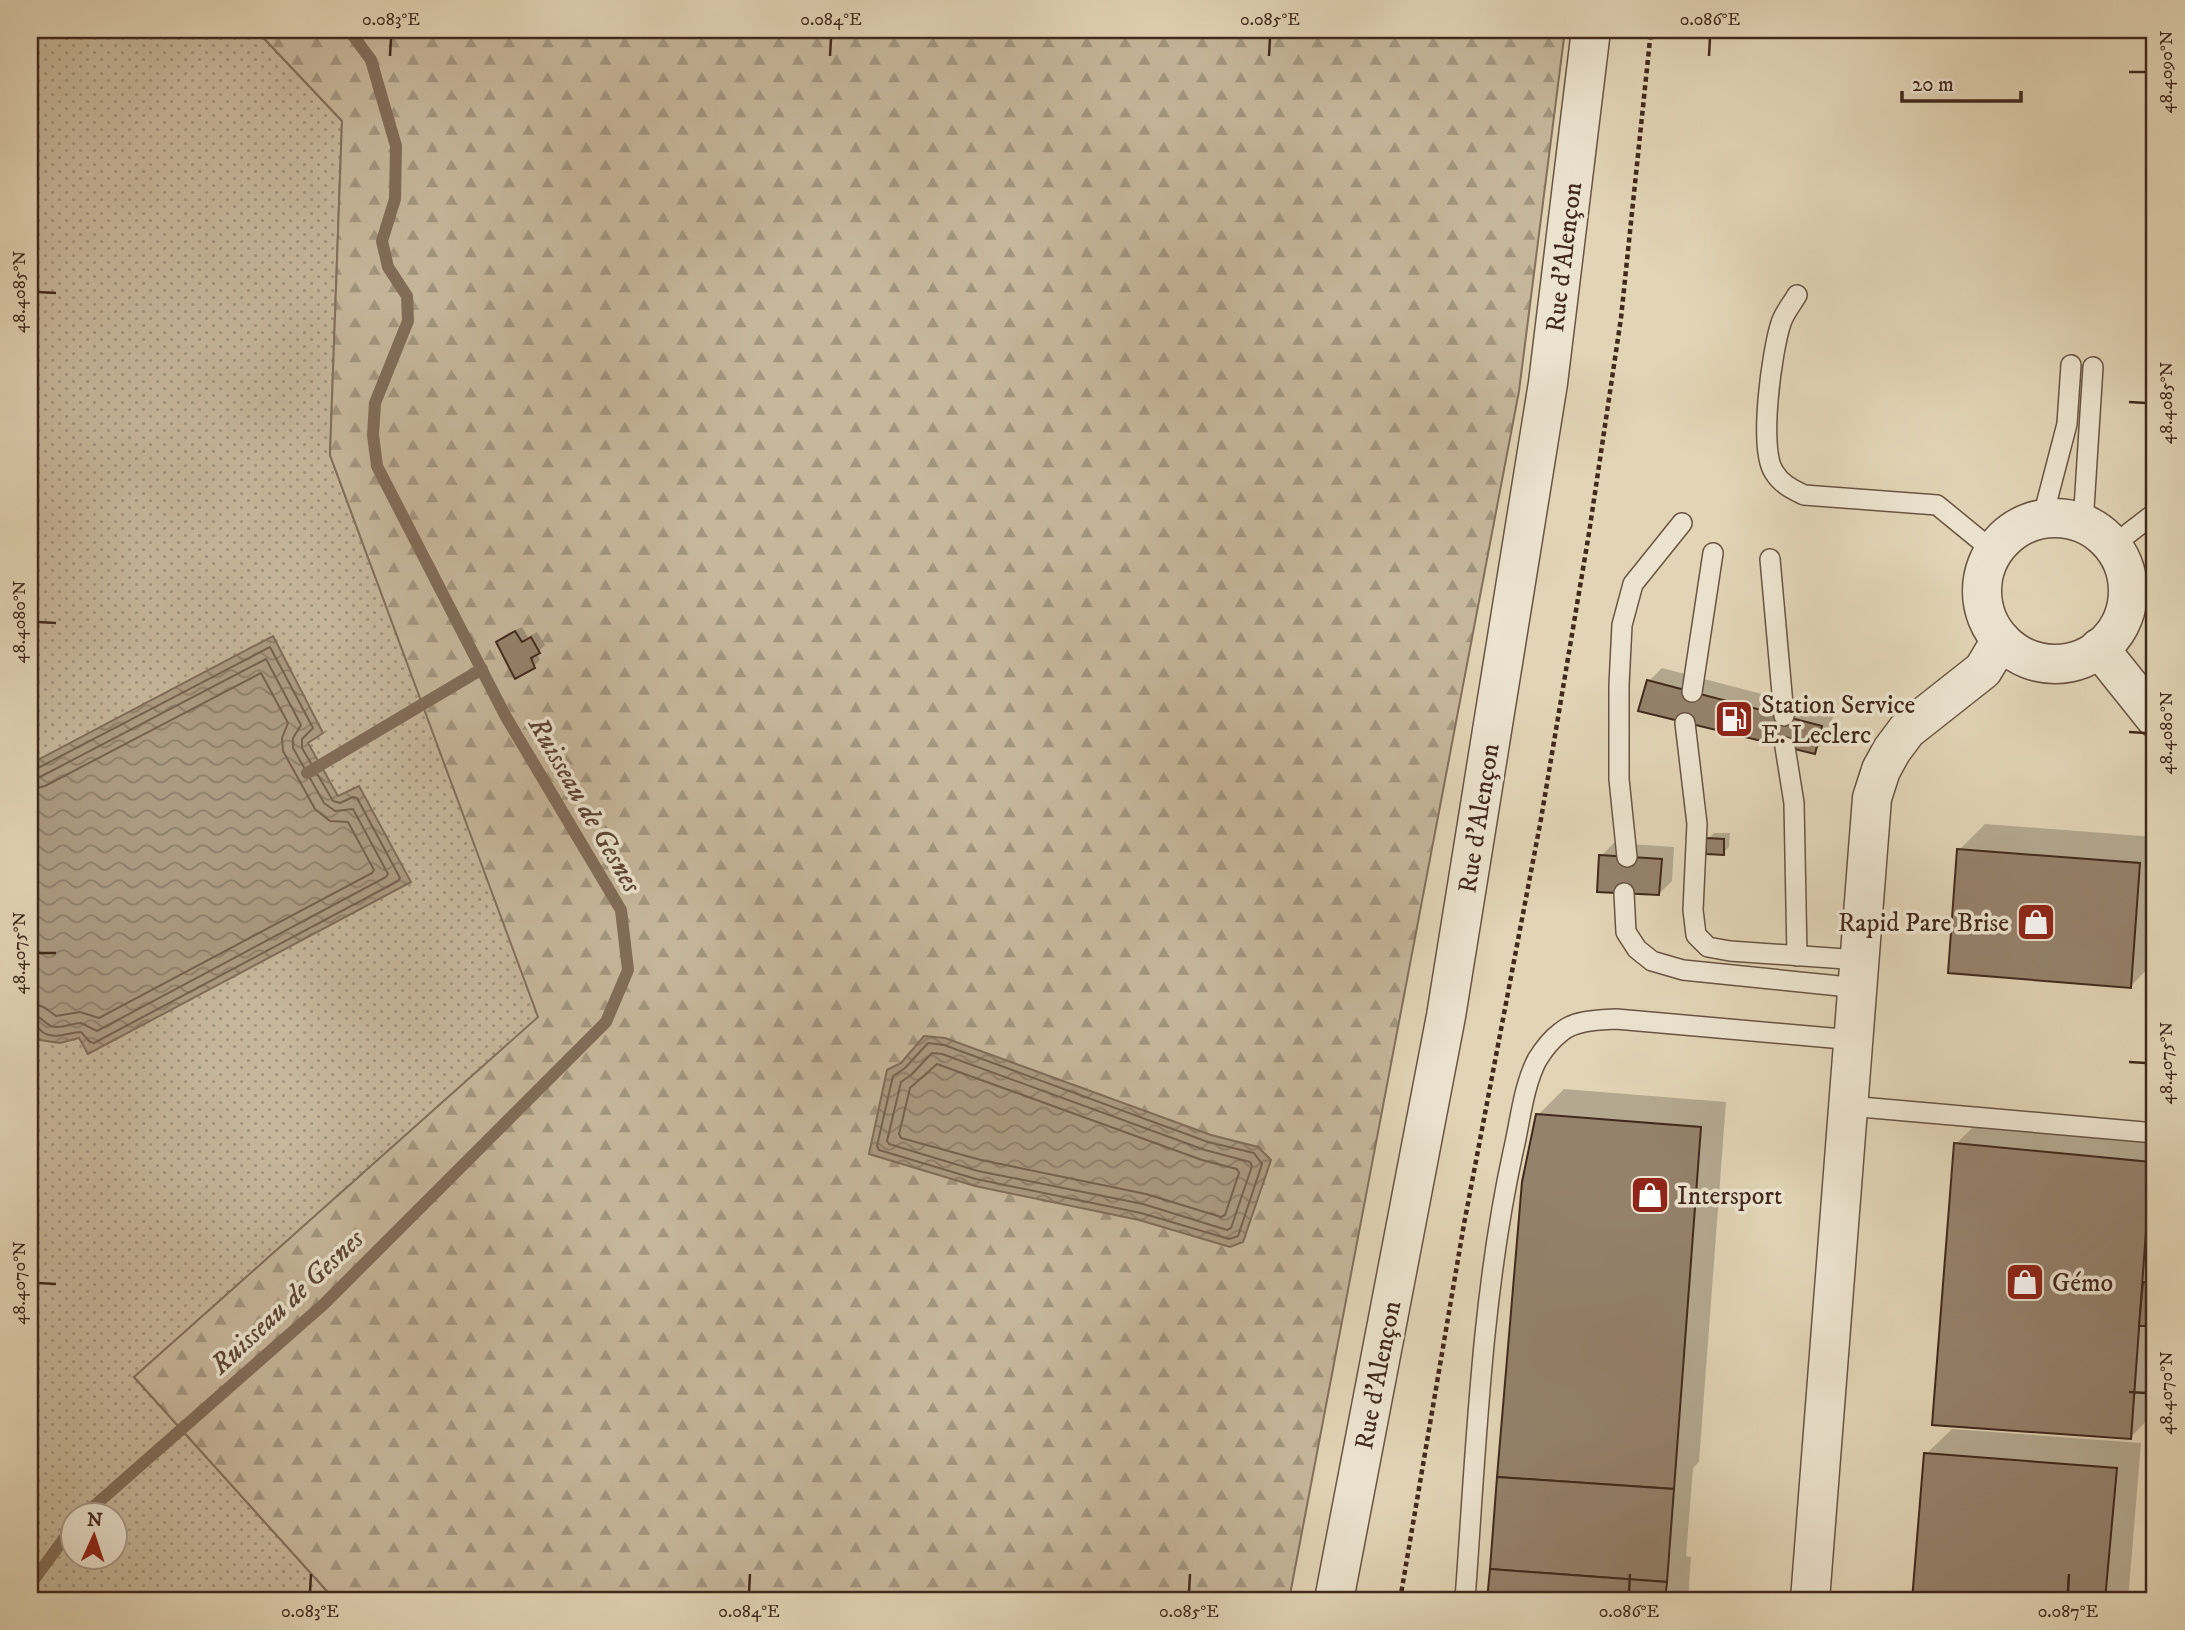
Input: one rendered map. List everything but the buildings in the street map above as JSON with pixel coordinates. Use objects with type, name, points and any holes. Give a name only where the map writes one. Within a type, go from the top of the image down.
[{"type":"street","name":"Rue d'Alençon","points":[[1334,1600],[1448,1002],[1548,383],[1591,30]]},
{"type":"street","points":[[2059,516],[2097,535],[2122,557],[2142,596],[2118,632],[2089,657],[2051,666],[2014,653],[2001,640],[1988,625],[1980,587],[1992,550],[2021,524],[2042,520],[2059,516]]},
{"type":"street","points":[[1810,1600],[1872,798],[1881,770],[1907,730],[1983,670],[2001,640]]},
{"type":"street","points":[[2099,648],[2155,718]]},
{"type":"lane","points":[[1797,295],[1781,322],[1770,386],[1766,446],[1772,471],[1787,487],[1804,495],[1937,505],[1992,550]]},
{"type":"lane","points":[[2042,520],[2067,424],[2071,365]]},
{"type":"lane","points":[[2093,367],[2097,535],[2155,513]]},
{"type":"lane","points":[[1627,858],[1619,779],[1622,625],[1633,584],[1682,523]]},
{"type":"lane","points":[[1692,692],[1713,553]]},
{"type":"lane","points":[[1770,559],[1784,716]]},
{"type":"lane","points":[[1685,723],[1697,824],[1693,911],[1696,935],[1708,947],[1797,956],[1859,974]]},
{"type":"lane","points":[[1786,747],[1794,803],[1797,956]]},
{"type":"lane","points":[[1624,893],[1626,932],[1637,949],[1653,961],[1683,970],[1859,974]]},
{"type":"lane","points":[[1465,1600],[1487,1311],[1507,1181],[1528,1086],[1537,1061],[1548,1045],[1562,1030],[1588,1021],[1616,1019],[1854,1040]]},
{"type":"lane","points":[[1849,1106],[2155,1133]]},
{"type":"path","points":[[1400,1600],[1464,1224],[1541,819],[1589,533],[1621,318],[1651,30]]},
{"type":"green space","points":[[30,30],[256,30],[342,121],[330,455],[539,1017],[134,1377],[335,1600],[30,1600]]},
{"type":"green space","points":[[256,30],[1565,30],[1519,391],[1289,1600],[335,1600],[134,1377],[538,1017],[330,455],[342,121]]},
{"type":"water","points":[[273,636],[323,733],[308,743],[338,796],[359,786],[411,882],[88,1054],[79,1038],[60,1043],[40,1040],[30,1027],[30,764]]},
{"type":"water","points":[[924,1036],[945,1038],[1211,1135],[1258,1147],[1271,1160],[1243,1242],[1230,1247],[1139,1220],[975,1186],[869,1154],[887,1070],[901,1063]]},
{"type":"waterway","name":"Ruisseau de Gesnes","points":[[101,1500],[324,1304],[606,1022],[628,970],[621,910],[506,717],[377,466],[373,435],[375,403],[408,321],[407,296],[388,267],[382,241],[395,199],[396,146],[371,60],[349,30]]},
{"type":"waterway","points":[[307,773],[482,669]]},
{"type":"waterway","name":"Ruisseau de Gesnes","points":[[30,1585],[60,1544]]},
{"type":"place","name":"Station Service E. Leclerc","points":[[1734,719]]},
{"type":"place","name":"Rapid Pare Brise","points":[[2036,922]]},
{"type":"place","name":"Intersport","points":[[1650,1195]]},
{"type":"place","name":"Gémo","points":[[2025,1282]]}]
